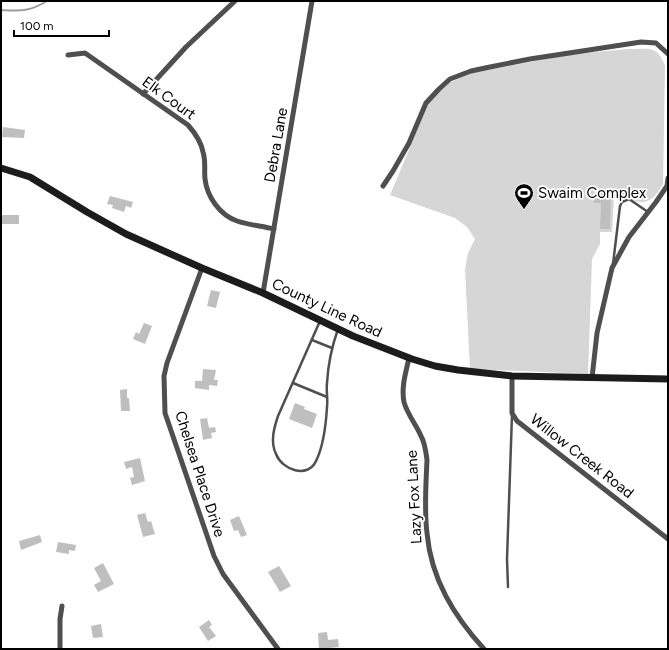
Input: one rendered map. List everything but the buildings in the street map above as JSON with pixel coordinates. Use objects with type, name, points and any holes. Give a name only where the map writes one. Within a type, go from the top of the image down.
[{"type":"street","points":[[143,94],[186,47],[234,1]]},
{"type":"street","name":"Debra Lane","points":[[263,293],[312,1]]},
{"type":"street","points":[[383,186],[409,143],[426,103],[450,79],[471,71],[530,59],[641,42],[656,43],[668,54]]},
{"type":"street","name":"Elk Court","points":[[68,54],[85,53],[188,125],[195,133],[203,150],[207,188],[218,208],[228,217],[238,221],[274,229]]},
{"type":"street","name":"County Line Road","points":[[1,168],[30,177],[126,234],[263,293],[353,336],[409,358],[435,366],[512,376],[668,379]]},
{"type":"street","points":[[592,378],[597,333],[612,268],[628,237],[667,186],[668,178]]},
{"type":"street","name":"Chelsea Place Drive","points":[[202,268],[167,363],[164,376],[165,413],[212,549],[223,574],[278,649]]},
{"type":"street","name":"Lazy Fox Lane","points":[[409,358],[403,388],[404,402],[408,413],[422,437],[426,450],[426,533],[429,550],[436,576],[449,604],[467,631],[484,649]]},
{"type":"street","name":"Willow Creek Road","points":[[512,376],[512,413],[517,421],[668,539]]},
{"type":"street","points":[[60,649],[60,619],[62,606]]},
{"type":"lane","points":[[612,268],[620,206],[622,202],[629,199],[648,212]]},
{"type":"lane","points":[[320,321],[274,427],[273,441],[275,454],[280,462],[290,469],[300,471],[309,469],[316,462],[325,428],[327,381],[332,348],[338,329]]},
{"type":"lane","points":[[312,340],[332,348]]},
{"type":"lane","points":[[293,383],[326,398]]},
{"type":"lane","points":[[508,587],[507,559],[512,413]]},
{"type":"shaded area","name":"Swaim Complex","points":[[629,49],[647,49],[656,51],[665,66],[663,184],[653,198],[648,201],[637,201],[616,193],[614,198],[612,232],[600,232],[600,244],[592,259],[588,374],[470,369],[465,269],[468,253],[475,239],[467,227],[455,218],[390,195],[429,102],[446,84],[472,73],[573,54]]},
{"type":"waterway","points":[[1,10],[25,10],[47,1]]},
{"type":"place","name":"Swaim Complex","points":[[524,210]]}]
